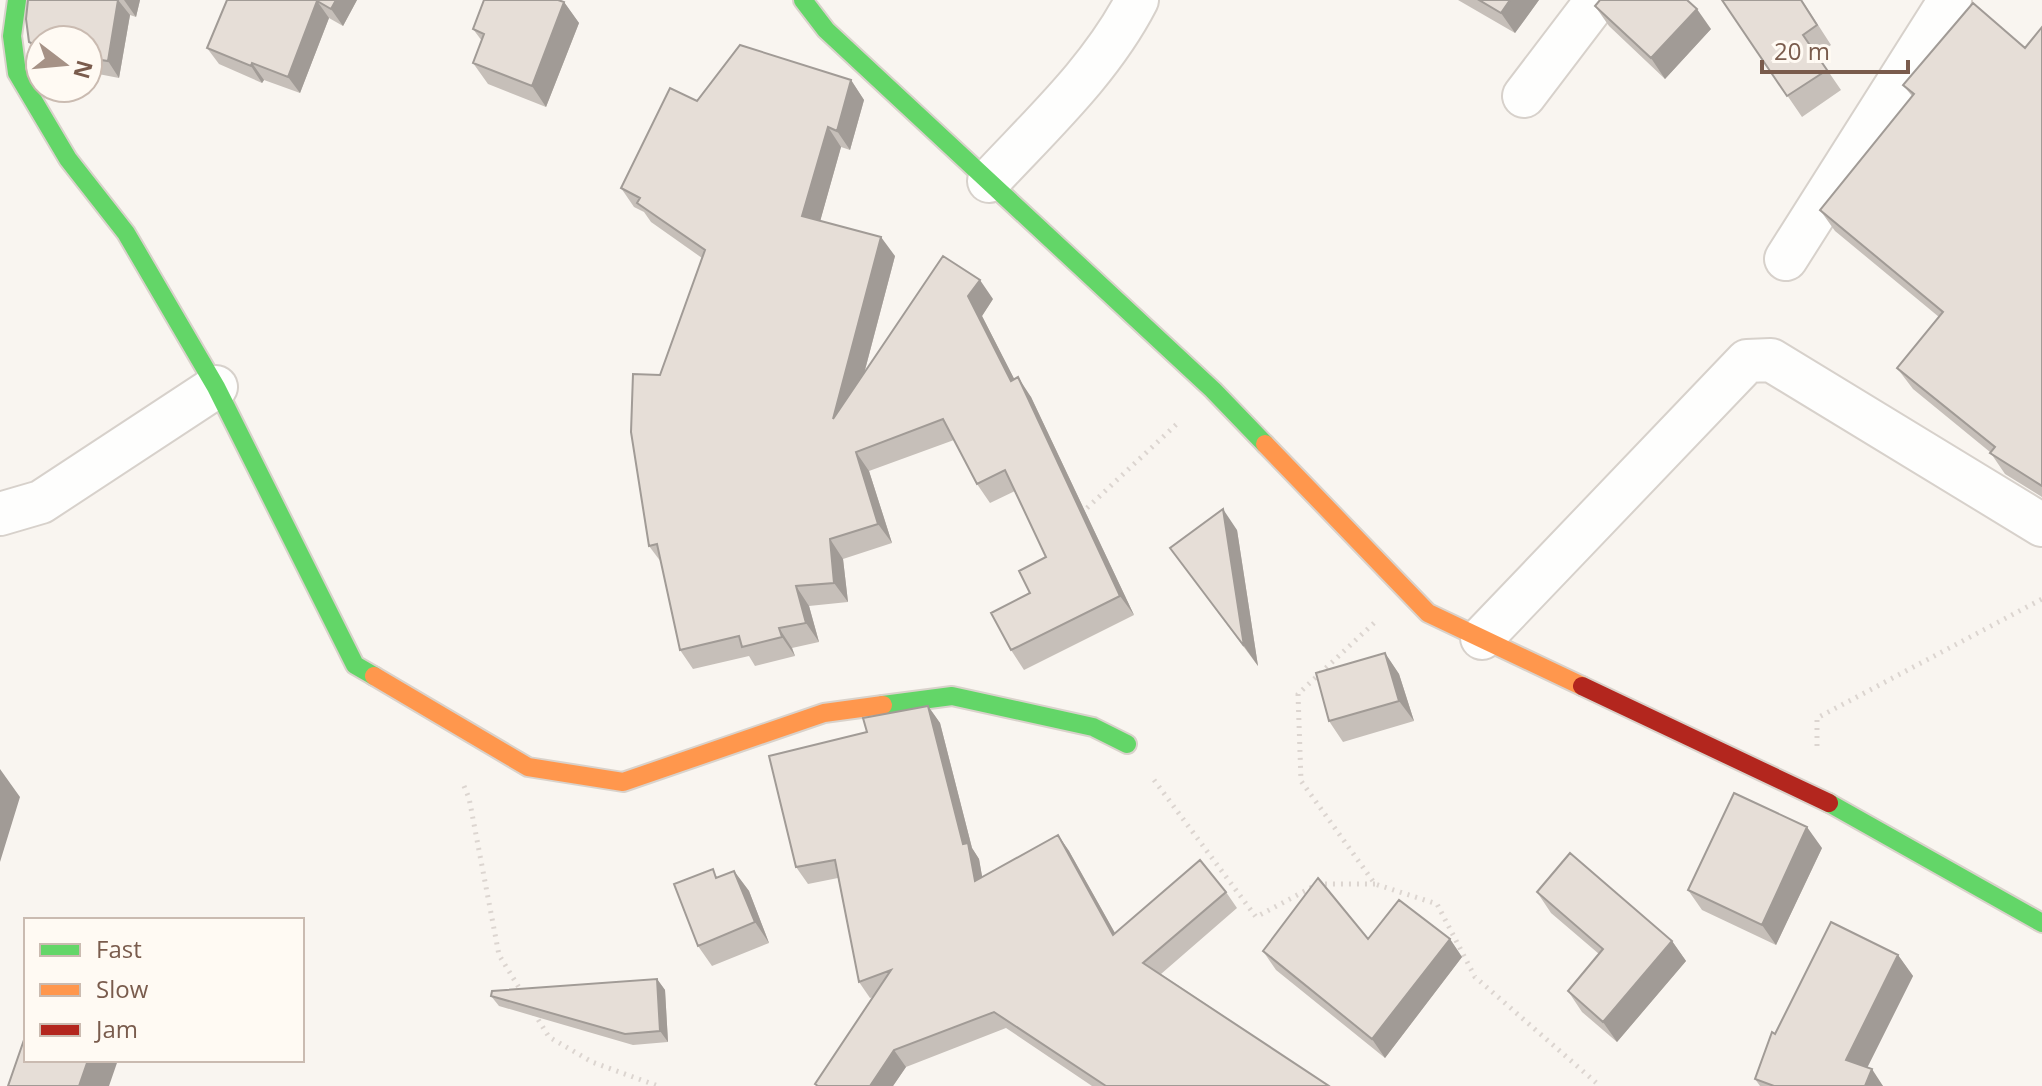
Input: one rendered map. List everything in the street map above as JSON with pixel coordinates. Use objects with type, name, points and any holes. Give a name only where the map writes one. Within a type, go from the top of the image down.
[{"type":"street","points":[[17,0],[12,36],[17,73],[68,159],[126,233],[216,387],[355,665],[528,767],[623,782],[824,713],[952,696],[1093,727],[1127,744]]},
{"type":"street","points":[[803,0],[826,30],[1213,390],[1428,613],[1819,797],[2042,923]]},
{"type":"street","points":[[989,181],[1096,65],[1137,0]]},
{"type":"street","points":[[1524,96],[1597,0]]},
{"type":"street","points":[[1786,259],[1950,0]]},
{"type":"street","points":[[1482,638],[1747,361],[1771,360],[2042,525]]},
{"type":"street","points":[[0,514],[41,502],[216,387]]},
{"type":"path","points":[[1087,508],[1213,390]]},
{"type":"path","points":[[1375,884],[1301,781],[1298,694],[1408,592]]},
{"type":"path","points":[[1819,797],[1817,718],[2042,599]]},
{"type":"path","points":[[1127,744],[1256,917],[1318,884],[1375,884],[1437,904],[1475,977],[1600,1086]]},
{"type":"path","points":[[463,783],[469,798],[499,955],[524,996]]},
{"type":"path","points":[[532,1009],[549,1037],[592,1062],[658,1086]]},
{"type":"building","points":[[28,0],[118,0],[108,61],[104,60],[104,24],[27,24]]},
{"type":"building","points":[[227,0],[336,0],[331,9],[317,1],[288,77],[207,48]]},
{"type":"building","points":[[484,0],[564,2],[532,86],[473,63],[484,34],[473,29]]},
{"type":"building","points":[[1479,0],[1510,0],[1501,13]]},
{"type":"building","points":[[1600,0],[1687,0],[1697,9],[1651,58],[1595,6]]},
{"type":"building","points":[[1722,0],[1801,0],[1817,25],[1803,35],[1827,70],[1787,96]]},
{"type":"building","points":[[1973,3],[2025,48],[2042,27],[2042,486],[1990,453],[1995,447],[1897,368],[1943,312],[1820,210],[1914,94],[1903,85]]},
{"type":"building","points":[[740,45],[851,80],[837,131],[828,127],[802,216],[881,237],[833,419],[943,256],[980,280],[968,296],[1011,381],[1018,377],[1120,596],[1011,650],[991,613],[1030,593],[1019,571],[1046,557],[1005,470],[977,484],[943,419],[856,452],[878,524],[830,539],[834,583],[796,586],[806,623],[779,628],[782,637],[742,647],[739,636],[680,650],[657,544],[649,546],[631,432],[633,374],[660,375],[705,250],[637,203],[640,198],[621,188],[670,88],[697,101]]},
{"type":"building","points":[[1223,509],[1244,646],[1170,548]]},
{"type":"building","points":[[1385,653],[1399,701],[1329,721],[1316,673]]},
{"type":"building","points":[[928,706],[963,844],[968,843],[975,881],[1058,835],[1113,935],[1200,860],[1226,892],[1143,963],[1329,1086],[1106,1086],[994,1012],[894,1050],[870,1086],[815,1084],[891,970],[859,982],[835,860],[796,867],[769,756],[867,732],[863,718]]},
{"type":"building","points":[[1734,793],[1807,827],[1762,925],[1688,890]]},
{"type":"building","points":[[1570,853],[1672,941],[1603,1022],[1568,991],[1603,949],[1537,892]]},
{"type":"building","points":[[713,869],[716,878],[734,871],[755,922],[698,946],[674,884]]},
{"type":"building","points":[[1318,878],[1368,939],[1399,900],[1450,939],[1372,1039],[1263,951]]},
{"type":"building","points":[[1831,922],[1898,955],[1846,1060],[1872,1069],[1865,1086],[1774,1086],[1755,1079],[1772,1032],[1775,1034]]},
{"type":"building","points":[[657,979],[660,1031],[625,1034],[491,996],[492,991]]},
{"type":"building","points":[[24,1040],[24,1062],[87,1062],[79,1086],[8,1086]]},
{"type":"traffic: fast","points":[[17,0],[12,36],[17,73],[68,159],[126,233],[216,387],[355,665],[374,676]]},
{"type":"traffic: fast","points":[[803,0],[826,30],[1213,390],[1265,444]]},
{"type":"traffic: fast","points":[[883,705],[952,696],[1093,727],[1127,744]]},
{"type":"traffic: fast","points":[[1829,803],[2042,923]]},
{"type":"traffic: slow","points":[[1265,444],[1428,613],[1582,686]]},
{"type":"traffic: slow","points":[[374,676],[528,767],[623,782],[824,713],[883,705]]},
{"type":"traffic: jam","points":[[1582,686],[1829,803]]}]
